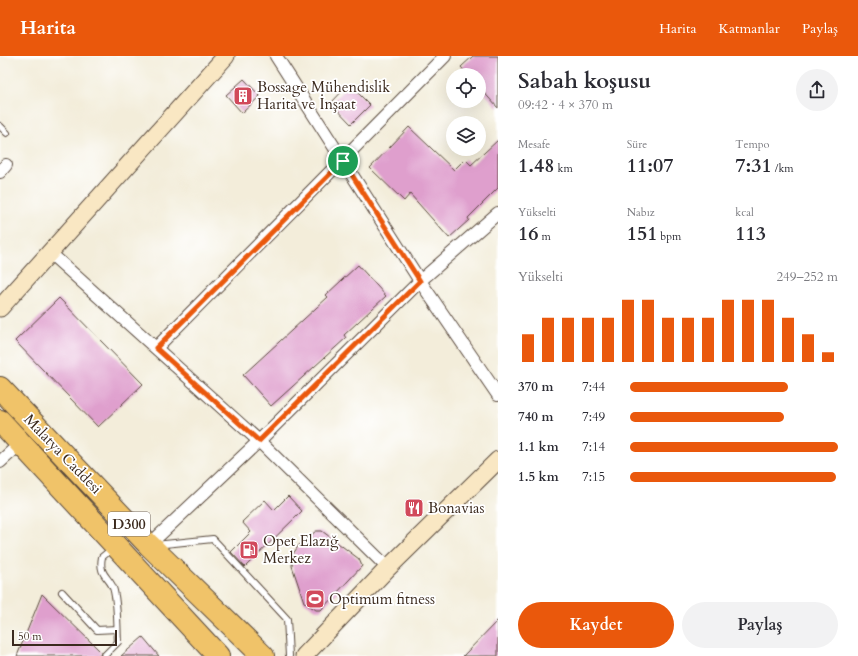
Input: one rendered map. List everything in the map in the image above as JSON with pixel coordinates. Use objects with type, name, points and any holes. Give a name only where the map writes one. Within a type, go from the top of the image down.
[{"type":"highway","name":"Malatya Caddesi","points":[[0,388],[149,545],[263,656]]},
{"type":"highway","name":"Malatya Caddesi","points":[[0,421],[218,656]]},
{"type":"street","points":[[0,308],[226,56]]},
{"type":"street","points":[[276,56],[420,281],[498,396]]},
{"type":"street","points":[[156,348],[343,161],[445,56]]},
{"type":"street","points":[[149,545],[259,441],[420,281],[498,213]]},
{"type":"street","points":[[49,252],[259,441],[388,568]]},
{"type":"street","points":[[0,462],[21,443]]},
{"type":"street","points":[[304,656],[388,568],[498,460]]},
{"type":"lane","points":[[0,126],[7,133]]},
{"type":"lane","points":[[149,545],[213,539],[287,619],[289,656]]},
{"type":"lane","points":[[104,656],[118,642],[117,604],[114,589],[104,575],[101,562],[102,557],[115,546]]},
{"type":"lane","points":[[62,592],[97,630],[117,628]]},
{"type":"building","points":[[473,56],[498,56],[498,108],[486,95],[486,68],[461,67]]},
{"type":"building","name":"Bossage Mühendislik Harita ve İnşaat","points":[[244,79],[260,96],[242,113],[226,95]]},
{"type":"building","points":[[349,84],[370,105],[351,124],[331,103]]},
{"type":"building","points":[[409,127],[454,170],[465,159],[471,165],[481,156],[486,156],[486,151],[498,140],[498,188],[468,218],[469,220],[449,238],[410,194],[404,201],[370,168]]},
{"type":"building","points":[[358,265],[386,296],[344,335],[346,338],[271,406],[243,375],[328,297],[326,295]]},
{"type":"building","points":[[59,298],[143,384],[98,427],[15,341]]},
{"type":"building","points":[[288,496],[302,511],[245,567],[231,552],[251,532],[242,522],[265,500],[274,510]]},
{"type":"building","points":[[316,531],[322,531],[359,559],[362,566],[321,610],[316,610],[304,602],[292,566],[293,554],[299,545]]},
{"type":"building","points":[[42,594],[101,652],[100,656],[17,656]]},
{"type":"building","points":[[498,620],[498,656],[463,656]]},
{"type":"building","points":[[143,637],[159,656],[121,656]]},
{"type":"place","name":"Bossage Mühendislik Harita ve İnşaat","points":[[243,96]]},
{"type":"place","name":"Bonavias","points":[[414,508]]},
{"type":"place","name":"Opet Elazığ Merkez","points":[[249,550]]},
{"type":"place","name":"Optimum fitness","points":[[315,599]]},
{"type":"route","points":[[343,161],[420,281],[259,441],[156,348],[343,161]]}]
